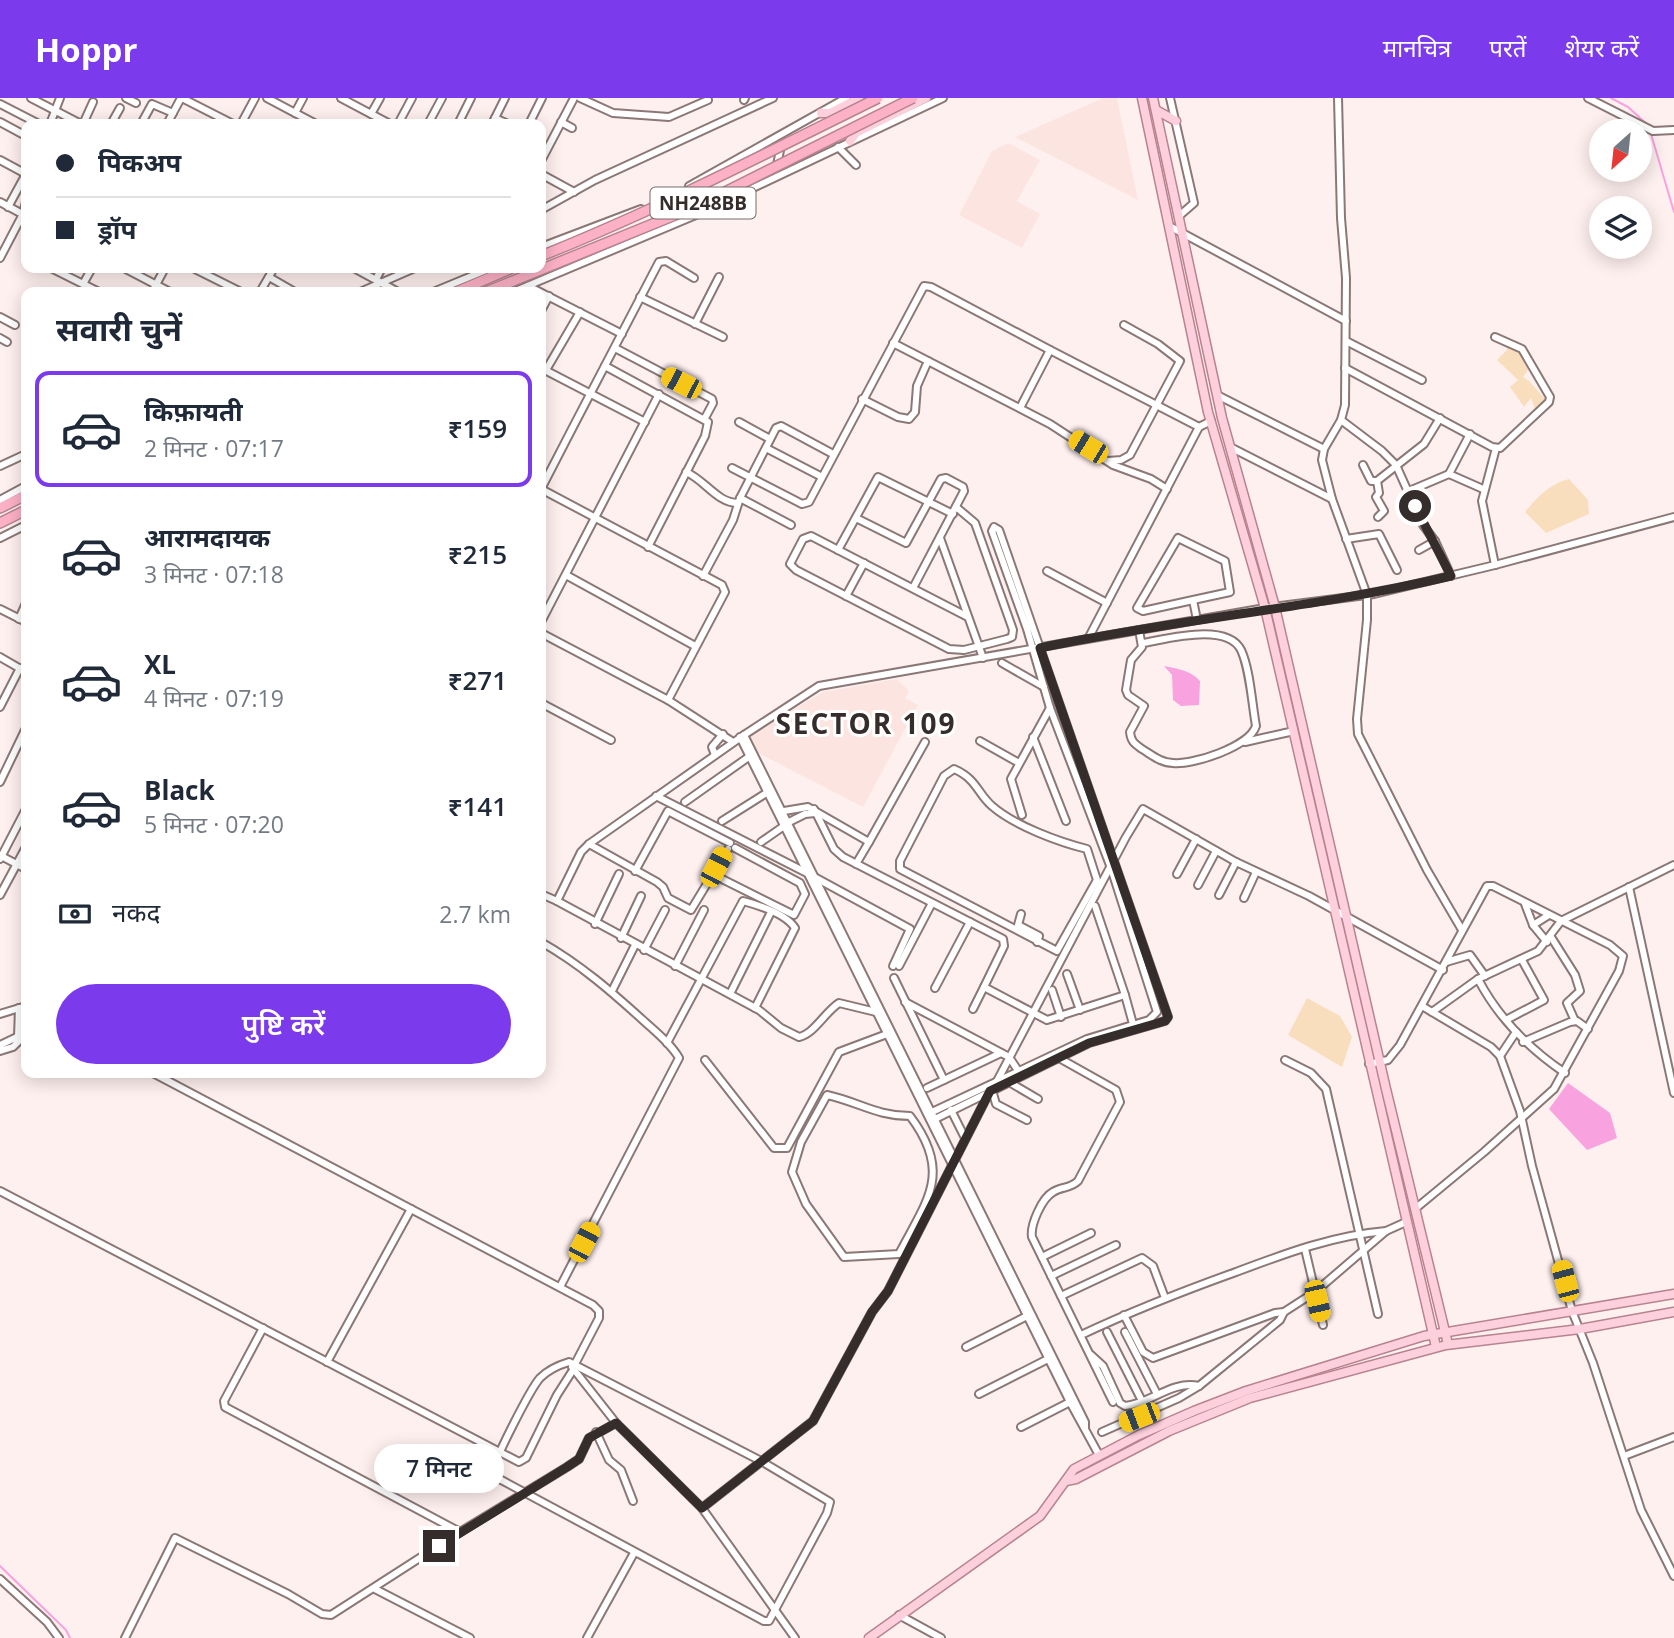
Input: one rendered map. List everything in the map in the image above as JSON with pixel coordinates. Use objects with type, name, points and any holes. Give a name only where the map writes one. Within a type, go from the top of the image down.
[{"type":"highway","name":"NH248BB","points":[[546,254],[607,230],[708,183],[878,98]]},
{"type":"highway","name":"NH248BB","points":[[546,268],[697,206],[913,98]]},
{"type":"highway","points":[[468,287],[501,273]]},
{"type":"highway","name":"NH248BB","points":[[498,287],[533,273]]},
{"type":"highway","points":[[0,509],[21,498]]},
{"type":"highway","points":[[0,523],[21,512]]},
{"type":"main road","points":[[821,113],[831,113],[847,101],[859,98]]},
{"type":"main road","points":[[853,137],[926,98]]},
{"type":"main road","points":[[1142,98],[1211,421],[1265,608],[1338,914],[1369,1065],[1436,1347]]},
{"type":"main road","points":[[1153,98],[1217,394],[1275,607],[1448,1344]]},
{"type":"main road","points":[[1156,110],[1176,121]]},
{"type":"main road","points":[[869,1638],[1040,1517],[1074,1469],[1183,1415],[1246,1391],[1433,1334],[1674,1294]]},
{"type":"main road","points":[[1066,1481],[1076,1479],[1169,1431],[1250,1398],[1448,1344],[1580,1329],[1674,1311]]},
{"type":"street","points":[[31,98],[72,119]]},
{"type":"street","points":[[51,119],[60,98]]},
{"type":"street","points":[[126,98],[136,103]]},
{"type":"street","points":[[170,119],[181,98],[223,119]]},
{"type":"street","points":[[244,119],[255,98]]},
{"type":"street","points":[[267,98],[306,119]]},
{"type":"street","points":[[295,113],[303,98]]},
{"type":"street","points":[[342,98],[380,119]]},
{"type":"street","points":[[371,114],[380,98]]},
{"type":"street","points":[[401,119],[412,98]]},
{"type":"street","points":[[431,119],[442,98]]},
{"type":"street","points":[[460,119],[471,98]]},
{"type":"street","points":[[494,119],[505,98]]},
{"type":"street","points":[[532,119],[542,98]]},
{"type":"street","points":[[546,151],[574,98]]},
{"type":"street","points":[[580,98],[613,113],[669,117],[708,100],[705,98]]},
{"type":"street","points":[[546,207],[772,98]]},
{"type":"street","points":[[528,286],[774,178],[853,137],[943,98]]},
{"type":"street","points":[[1170,98],[1194,203],[1180,216]]},
{"type":"street","points":[[1338,98],[1341,218],[1346,268],[1345,369],[1341,420],[1324,449],[1323,467],[1367,595],[1358,734],[1427,870],[1462,930]]},
{"type":"street","points":[[1588,98],[1653,131],[1674,130]]},
{"type":"street","points":[[84,119],[93,102]]},
{"type":"street","points":[[0,104],[29,119]]},
{"type":"street","points":[[144,119],[152,104],[173,113]]},
{"type":"street","points":[[114,119],[120,108]]},
{"type":"street","points":[[546,245],[648,206],[821,113]]},
{"type":"street","points":[[0,122],[21,133]]},
{"type":"street","points":[[561,122],[572,128]]},
{"type":"street","points":[[774,178],[783,134]]},
{"type":"street","points":[[838,147],[856,165]]},
{"type":"street","points":[[0,160],[21,171]]},
{"type":"street","points":[[546,177],[574,192]]},
{"type":"street","points":[[8,206],[21,183]]},
{"type":"street","points":[[0,202],[21,213]]},
{"type":"street","points":[[0,258],[21,220]]},
{"type":"street","points":[[1171,227],[1346,321]]},
{"type":"street","points":[[0,236],[9,241]]},
{"type":"street","points":[[546,479],[640,297],[662,261],[694,278]]},
{"type":"street","points":[[61,273],[89,287]]},
{"type":"street","points":[[83,284],[89,273]]},
{"type":"street","points":[[133,273],[160,287]]},
{"type":"street","points":[[156,285],[162,273]]},
{"type":"street","points":[[203,273],[231,287]]},
{"type":"street","points":[[272,273],[289,287]]},
{"type":"street","points":[[364,273],[389,287]]},
{"type":"street","points":[[379,281],[381,273]]},
{"type":"street","points":[[369,287],[401,273]]},
{"type":"street","points":[[445,287],[479,273]]},
{"type":"street","points":[[695,324],[719,277]]},
{"type":"street","points":[[732,468],[807,504],[921,289],[927,286],[1199,427]]},
{"type":"street","points":[[546,295],[622,334]]},
{"type":"street","points":[[546,302],[549,296]]},
{"type":"street","points":[[640,297],[723,337]]},
{"type":"street","points":[[546,366],[580,312]]},
{"type":"street","points":[[0,317],[15,325]]},
{"type":"street","points":[[1107,461],[1121,460],[1130,455],[1179,366],[1179,358],[1124,325]]},
{"type":"street","points":[[1495,337],[1522,349],[1550,397],[1549,402],[1503,446],[1496,449],[1483,489],[1482,501],[1495,565]]},
{"type":"street","points":[[0,338],[7,342]]},
{"type":"street","points":[[1346,341],[1422,380]]},
{"type":"street","points":[[893,343],[1020,408],[1107,461],[1151,479],[1167,489]]},
{"type":"street","points":[[615,348],[712,399],[713,403],[705,418],[708,429],[648,547]]},
{"type":"street","points":[[1020,408],[1050,350]]},
{"type":"street","points":[[862,400],[898,417],[909,419],[915,412],[917,386],[928,361]]},
{"type":"street","points":[[605,366],[705,418]]},
{"type":"street","points":[[1345,369],[1496,449]]},
{"type":"street","points":[[546,370],[645,422]]},
{"type":"street","points":[[546,613],[659,394]]},
{"type":"street","points":[[1217,394],[1324,449]]},
{"type":"street","points":[[1363,465],[1371,481],[1377,481],[1424,444],[1440,418]]},
{"type":"street","points":[[1341,420],[1396,465],[1423,525],[1435,541],[1451,576]]},
{"type":"street","points":[[1089,637],[1199,427],[1211,421]]},
{"type":"street","points":[[739,422],[770,439]]},
{"type":"street","points":[[703,576],[733,520],[739,500],[775,428],[781,426],[833,454]]},
{"type":"street","points":[[1409,491],[1449,474],[1470,434]]},
{"type":"street","points":[[1230,447],[1332,499]]},
{"type":"street","points":[[766,448],[821,477]]},
{"type":"street","points":[[0,466],[21,456]]},
{"type":"street","points":[[686,472],[701,479],[723,500],[739,500],[791,525]]},
{"type":"street","points":[[1449,474],[1483,489]]},
{"type":"street","points":[[838,550],[878,477],[929,503],[954,510],[975,523],[1013,630],[1012,637],[960,651],[949,649],[796,570],[790,564],[807,536],[968,617]]},
{"type":"street","points":[[856,518],[906,543],[941,479],[946,478],[964,489],[913,589]]},
{"type":"street","points":[[1377,481],[1379,493],[1376,497],[1384,511],[1378,517]]},
{"type":"street","points":[[0,500],[21,489]]},
{"type":"street","points":[[546,492],[722,585],[725,593],[668,701]]},
{"type":"street","points":[[557,901],[581,852],[589,844],[733,742],[819,686],[1089,637],[1265,608],[1367,595],[1495,565],[1674,517]]},
{"type":"street","points":[[933,1116],[951,1110],[1097,1040],[1165,1021],[1168,1017],[1050,708],[992,531],[994,527],[999,530],[1040,648],[1104,844]]},
{"type":"street","points":[[0,538],[21,528]]},
{"type":"street","points":[[1346,539],[1379,534],[1398,570]]},
{"type":"street","points":[[940,538],[983,658]]},
{"type":"street","points":[[1178,538],[1222,558],[1227,565],[1231,588],[1228,595],[1193,600],[1143,611],[1137,608],[1178,538]]},
{"type":"street","points":[[1419,550],[1435,541]]},
{"type":"street","points":[[846,596],[864,563]]},
{"type":"street","points":[[1047,571],[1107,603]]},
{"type":"street","points":[[566,575],[695,646]]},
{"type":"street","points":[[1193,600],[1197,620]]},
{"type":"street","points":[[0,609],[19,618],[21,614]]},
{"type":"street","points":[[1139,630],[1143,643]]},
{"type":"street","points":[[1244,742],[1256,726],[1242,653],[1236,643],[1218,635],[1199,634],[1143,643],[1131,660],[1126,690],[1128,695],[1144,706],[1130,732],[1133,743],[1156,758],[1174,764],[1244,742],[1294,731]]},
{"type":"street","points":[[546,635],[668,701],[733,742]]},
{"type":"street","points":[[0,657],[21,669]]},
{"type":"street","points":[[1002,663],[1044,687]]},
{"type":"street","points":[[0,707],[21,673]]},
{"type":"street","points":[[546,706],[611,740]]},
{"type":"street","points":[[1022,815],[1011,784],[1018,763],[1050,708]]},
{"type":"street","points":[[715,755],[713,744],[723,734]]},
{"type":"street","points":[[742,736],[943,1144],[1085,1422],[1085,1428]]},
{"type":"street","points":[[742,736],[784,811],[786,824]]},
{"type":"street","points":[[1033,737],[1066,821]]},
{"type":"street","points":[[0,782],[21,739]]},
{"type":"street","points":[[980,741],[1018,763]]},
{"type":"street","points":[[856,864],[925,742]]},
{"type":"street","points":[[684,802],[750,756]]},
{"type":"street","points":[[1087,849],[1097,880],[1057,951],[1052,951],[900,869],[900,861],[944,776],[952,769],[978,785],[989,804],[1037,831],[1087,849],[1104,844]]},
{"type":"street","points":[[722,821],[768,792]]},
{"type":"street","points":[[656,796],[910,929],[896,966],[932,903]]},
{"type":"street","points":[[784,811],[798,807],[814,811],[869,842]]},
{"type":"street","points":[[996,1083],[1143,809],[1236,862],[1309,896],[1443,970]]},
{"type":"street","points":[[635,871],[667,811],[800,883],[805,891]]},
{"type":"street","points":[[761,842],[786,824],[814,811]]},
{"type":"street","points":[[814,811],[834,849],[856,864],[999,936],[1004,942],[973,1009]]},
{"type":"street","points":[[21,819],[1,857],[21,866]]},
{"type":"street","points":[[1177,874],[1196,839]]},
{"type":"street","points":[[589,844],[657,882],[670,900],[691,910],[731,846]]},
{"type":"street","points":[[1198,885],[1216,851]]},
{"type":"street","points":[[1091,858],[1107,852]]},
{"type":"street","points":[[0,895],[21,856]]},
{"type":"street","points":[[1219,895],[1236,862]]},
{"type":"street","points":[[1432,1012],[1481,977],[1522,960],[1549,939],[1560,920],[1674,865]]},
{"type":"street","points":[[933,1116],[1087,1039],[1149,1020],[1157,1012],[1112,866]]},
{"type":"street","points":[[1244,898],[1256,872]]},
{"type":"street","points":[[595,924],[619,874]]},
{"type":"street","points":[[712,874],[793,915],[805,891],[814,887]]},
{"type":"street","points":[[800,883],[811,877]]},
{"type":"street","points":[[811,877],[876,1012],[933,1116],[1048,1359],[1099,1455]]},
{"type":"street","points":[[1369,1065],[1380,1063],[1393,1055],[1443,970],[1487,887],[1493,886],[1618,950],[1623,956],[1619,971],[1554,1089],[1415,1209]]},
{"type":"street","points":[[1629,887],[1674,1093]]},
{"type":"street","points":[[546,896],[730,994],[755,1008],[780,1028],[799,1037],[807,1035],[826,1013],[839,1003],[876,1012]]},
{"type":"street","points":[[621,938],[641,896]]},
{"type":"street","points":[[667,1043],[741,903],[746,902],[794,925],[794,931],[755,1008]]},
{"type":"street","points":[[1525,904],[1533,925],[1549,939],[1575,975],[1580,991],[1567,1003],[1575,1021],[1588,1029]]},
{"type":"street","points":[[1095,906],[1133,1024]]},
{"type":"street","points":[[675,966],[704,909]]},
{"type":"street","points":[[644,950],[666,910]]},
{"type":"street","points":[[730,994],[771,912]]},
{"type":"street","points":[[1021,914],[1018,925],[1039,936],[1037,942]]},
{"type":"street","points":[[1533,925],[1549,915]]},
{"type":"street","points":[[934,988],[970,922]]},
{"type":"street","points":[[546,945],[573,960],[612,992],[667,1043],[677,1054],[679,1062],[560,1287]]},
{"type":"street","points":[[612,992],[635,945]]},
{"type":"street","points":[[1446,962],[1471,955],[1506,1020],[1524,1042],[1565,1073]]},
{"type":"street","points":[[1506,1020],[1544,1000],[1522,960]]},
{"type":"street","points":[[1067,974],[1080,1010]]},
{"type":"street","points":[[894,978],[944,1080]]},
{"type":"street","points":[[984,987],[1049,1020],[1125,995]]},
{"type":"street","points":[[1052,990],[1061,1017]]},
{"type":"street","points":[[905,1002],[1009,1057],[1019,1072]]},
{"type":"street","points":[[1422,1006],[1491,1047],[1500,1056],[1522,1119],[1572,1311],[1641,1510],[1674,1576]]},
{"type":"street","points":[[0,1014],[21,1008]]},
{"type":"street","points":[[0,1051],[16,1045],[20,1040],[18,1037],[21,1016]]},
{"type":"street","points":[[1524,1042],[1575,1021]]},
{"type":"street","points":[[1500,1056],[1516,1032]]},
{"type":"street","points":[[705,1060],[774,1148],[787,1148],[839,1052],[889,1033]]},
{"type":"street","points":[[0,1045],[18,1037]]},
{"type":"street","points":[[928,1088],[1000,1053]]},
{"type":"street","points":[[1059,1058],[1115,1090],[1120,1102],[1078,1181],[1072,1187],[1051,1194],[1032,1227],[1033,1241],[1113,1402]]},
{"type":"street","points":[[1285,1060],[1311,1073],[1326,1089],[1378,1314]]},
{"type":"street","points":[[0,1191],[499,1453],[524,1461],[599,1318],[599,1311],[560,1287],[162,1078]]},
{"type":"street","points":[[1009,1082],[1038,1099]]},
{"type":"street","points":[[702,1508],[802,1432],[817,1416],[872,1312],[888,1291],[991,1090]]},
{"type":"street","points":[[991,1090],[996,1104],[1027,1120]]},
{"type":"street","points":[[827,1096],[846,1099],[887,1116],[910,1116],[920,1129],[928,1151],[934,1168],[933,1185],[898,1254],[844,1257],[806,1204],[792,1172],[801,1142],[827,1096]]},
{"type":"street","points":[[974,1099],[979,1113]]},
{"type":"street","points":[[951,1110],[964,1136]]},
{"type":"street","points":[[928,1151],[943,1144]]},
{"type":"street","points":[[327,1362],[411,1209]]},
{"type":"street","points":[[1124,1315],[1144,1355],[1153,1358],[1284,1312],[1315,1292],[1386,1231],[1406,1222]]},
{"type":"street","points":[[1081,1335],[1165,1298],[1305,1248],[1360,1233],[1386,1231]]},
{"type":"street","points":[[1042,1257],[1091,1233]]},
{"type":"street","points":[[1051,1276],[1116,1245]]},
{"type":"street","points":[[1305,1248],[1322,1325]]},
{"type":"street","points":[[1061,1296],[1142,1258],[1153,1266],[1165,1298]]},
{"type":"street","points":[[1102,1432],[1179,1398],[1199,1386],[1280,1320],[1284,1312]]},
{"type":"street","points":[[966,1347],[1027,1316]]},
{"type":"street","points":[[263,1328],[224,1401],[225,1408],[460,1532]]},
{"type":"street","points":[[1107,1332],[1142,1401]]},
{"type":"street","points":[[1125,1332],[1157,1394]]},
{"type":"street","points":[[1090,1353],[1103,1366],[1122,1405],[1129,1406],[1185,1384],[1199,1386]]},
{"type":"street","points":[[979,1394],[1048,1359]]},
{"type":"street","points":[[572,1365],[616,1423],[702,1508],[794,1638]]},
{"type":"street","points":[[572,1365],[761,1461],[830,1502],[827,1513],[769,1620],[764,1621],[634,1553],[492,1475],[491,1469],[499,1453],[541,1378],[572,1365]]},
{"type":"street","points":[[1021,1427],[1070,1402]]},
{"type":"street","points":[[125,1638],[175,1538],[327,1616],[335,1614],[460,1532],[579,1459],[586,1442],[596,1432],[616,1423]]},
{"type":"street","points":[[596,1432],[609,1460],[621,1470],[633,1501]]},
{"type":"street","points":[[1624,1457],[1674,1437]]},
{"type":"street","points":[[587,1638],[634,1553]]},
{"type":"street","points":[[0,1578],[47,1622],[60,1638]]},
{"type":"street","points":[[375,1589],[470,1638]]},
{"type":"street","points":[[899,1615],[941,1638]]},
{"type":"shaded area","points":[[1103,98],[1117,98],[1138,200],[1015,137]]},
{"type":"shaded area","points":[[1008,143],[1040,160],[1017,201],[1040,214],[1022,248],[959,215],[992,151]]},
{"type":"shaded area","points":[[1506,344],[1517,347],[1531,366],[1523,377],[1546,400],[1535,409],[1531,398],[1524,407],[1510,387],[1518,380],[1497,360],[1507,350]]},
{"type":"shaded area","points":[[1569,479],[1588,500],[1589,514],[1546,533],[1525,512],[1539,496]]},
{"type":"shaded area","points":[[1164,666],[1188,672],[1200,681],[1199,705],[1181,706],[1173,700],[1172,675]]},
{"type":"shaded area","points":[[897,679],[909,691],[905,698],[918,705],[863,807],[758,753],[750,735],[823,692]]},
{"type":"shaded area","points":[[1307,998],[1340,1016],[1352,1037],[1342,1067],[1288,1035]]},
{"type":"shaded area","points":[[1568,1083],[1610,1113],[1617,1138],[1587,1150],[1549,1109]]},
{"type":"waterway","points":[[1611,98],[1628,107],[1641,119]]},
{"type":"waterway","points":[[1652,137],[1674,212]]},
{"type":"waterway","points":[[0,1566],[66,1630],[70,1638]]},
{"type":"district","name":"SECTOR 109","points":[[866,724]]},
{"type":"route","points":[[439,1546],[579,1459],[589,1438],[616,1423],[702,1508],[809,1426],[822,1408],[872,1312],[888,1291],[990,1091],[1089,1043],[1165,1021],[1168,1017],[1040,648],[1089,637],[1265,608],[1374,594],[1451,576],[1415,506]]}]
